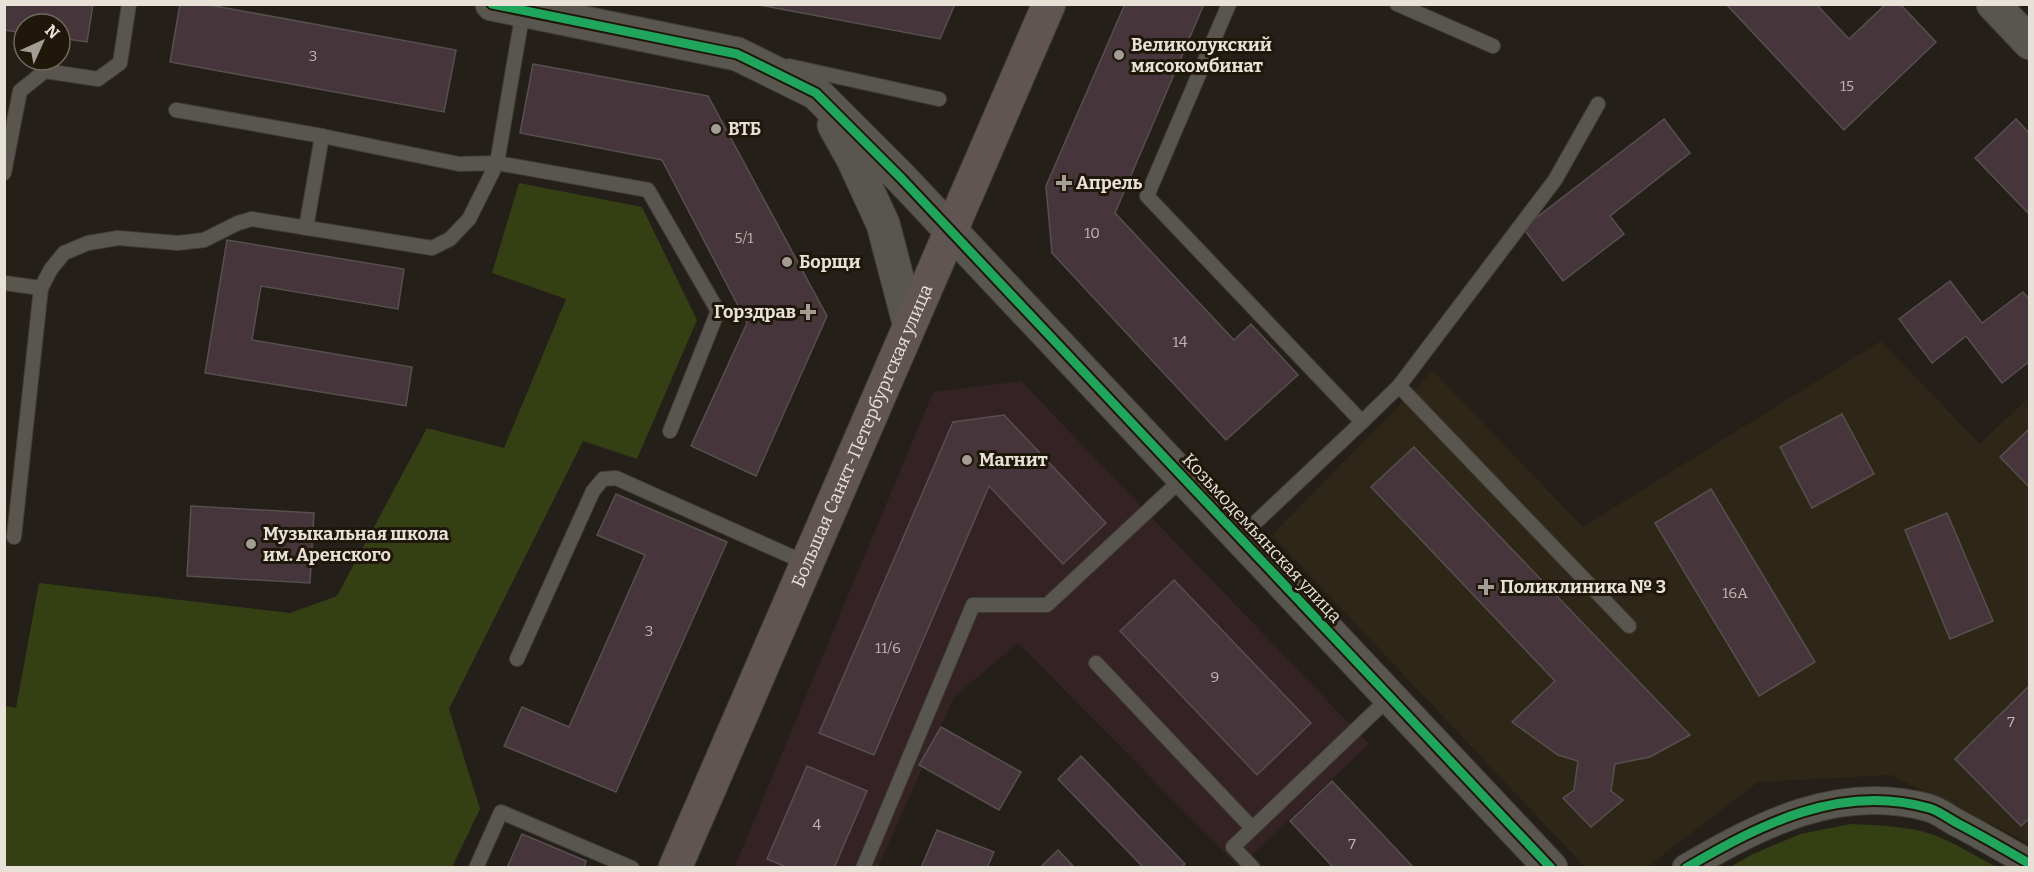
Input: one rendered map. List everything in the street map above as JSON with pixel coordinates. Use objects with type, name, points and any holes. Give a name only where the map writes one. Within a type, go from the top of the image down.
[{"type":"main road","name":"Большая Санкт-Петербургская улица","points":[[675,867],[1049,4]]},
{"type":"street","points":[[1993,4],[2030,43]]},
{"type":"street","name":"Козьмодемьянская улица","points":[[528,8],[737,54],[816,93],[903,179],[1551,867]]},
{"type":"street","points":[[816,93],[854,159],[883,224],[909,323]]},
{"type":"street","points":[[1686,867],[1737,838],[1797,813],[1832,803],[1870,800],[1900,802],[1931,809],[2030,864]]},
{"type":"lane","points":[[4,173],[20,91],[45,71],[98,79],[120,63],[129,4]]},
{"type":"lane","points":[[1229,4],[1147,196],[1362,422]]},
{"type":"lane","points":[[1397,4],[1493,46]]},
{"type":"lane","points":[[14,537],[41,288],[51,269],[64,253],[88,243],[117,238],[178,243],[204,240],[238,223],[252,219],[432,248],[450,239],[469,219],[497,163],[528,8]]},
{"type":"lane","points":[[737,54],[939,99]]},
{"type":"lane","points":[[1239,538],[1400,386],[1555,180],[1598,104]]},
{"type":"lane","points":[[176,110],[459,164],[497,163],[648,190],[718,311],[670,431]]},
{"type":"lane","points":[[306,228],[321,136]]},
{"type":"lane","points":[[4,284],[41,288]]},
{"type":"lane","points":[[1400,386],[1629,626]]},
{"type":"lane","points":[[517,659],[593,490],[603,479],[616,477],[806,563]]},
{"type":"lane","points":[[863,867],[973,605],[1047,605],[1183,478]]},
{"type":"lane","points":[[1096,663],[1252,828]]},
{"type":"lane","points":[[1252,867],[1233,847],[1390,697]]},
{"type":"lane","points":[[476,867],[501,812],[632,867]]},
{"type":"shaded area","points":[[1881,341],[1980,444],[2029,397],[2029,843],[1891,775],[1758,782],[1647,867],[1585,867],[1272,535],[1433,371],[1583,527]]},
{"type":"shaded area","points":[[1021,381],[1369,744],[1239,867],[1018,643],[954,697],[878,867],[734,868],[933,392]]},
{"type":"green space","points":[[519,183],[642,207],[697,320],[637,459],[583,441],[449,709],[480,809],[452,867],[5,867],[5,706],[16,708],[39,583],[290,613],[337,596],[427,428],[504,448],[566,299],[492,273]]},
{"type":"green space","points":[[1851,824],[1921,831],[1950,842],[1996,867],[1730,867],[1751,855],[1800,834]]},
{"type":"building","points":[[4,4],[93,4],[87,42],[72,40],[72,12],[12,12],[12,31],[4,30]]},
{"type":"building","points":[[180,4],[204,4],[456,50],[444,112],[170,62]]},
{"type":"building","points":[[754,4],[955,4],[940,39]]},
{"type":"building","points":[[1125,4],[1204,4],[1115,213],[1234,340],[1251,324],[1298,375],[1226,440],[1052,253],[1046,186]]},
{"type":"building","points":[[1726,4],[1816,4],[1849,39],[1886,4],[1900,4],[1936,42],[1844,130]]},
{"type":"building","points":[[533,64],[708,96],[827,316],[756,476],[691,446],[747,323],[662,160],[520,133]]},
{"type":"building","points":[[1664,119],[1690,153],[1610,216],[1624,234],[1563,281],[1523,228]]},
{"type":"building","points":[[2016,119],[2030,134],[2030,215],[1975,158]]},
{"type":"building","points":[[227,240],[404,269],[398,309],[261,286],[252,340],[412,367],[406,406],[205,373]]},
{"type":"building","points":[[1950,281],[1982,323],[2023,292],[2030,300],[2030,361],[2002,383],[1966,336],[1932,363],[1899,319]]},
{"type":"building","points":[[1842,414],[1874,474],[1812,508],[1780,447]]},
{"type":"building","points":[[1004,415],[1106,523],[1063,564],[989,486],[874,755],[819,733],[953,422]]},
{"type":"building","points":[[2030,428],[2030,488],[2000,457]]},
{"type":"building","points":[[1414,447],[1690,735],[1650,757],[1615,764],[1611,791],[1623,800],[1591,827],[1563,798],[1574,790],[1578,761],[1558,755],[1512,722],[1555,681],[1371,487]]},
{"type":"building","points":[[1711,489],[1815,662],[1759,696],[1655,523]]},
{"type":"building","points":[[616,494],[727,542],[616,792],[504,746],[522,707],[569,727],[645,555],[597,535]]},
{"type":"building","name":"Музыкальная школа им. Аренского","points":[[191,506],[314,513],[310,583],[187,576]]},
{"type":"building","points":[[1947,513],[1993,621],[1950,639],[1905,530]]},
{"type":"building","points":[[1174,580],[1311,723],[1257,775],[1120,631]]},
{"type":"building","points":[[2030,685],[2030,818],[2021,826],[1955,759]]},
{"type":"building","points":[[941,727],[1021,772],[999,810],[919,765]]},
{"type":"building","points":[[1081,756],[1185,864],[1181,868],[1144,868],[1058,779]]},
{"type":"building","points":[[807,766],[867,791],[834,868],[789,868],[767,859]]},
{"type":"building","points":[[1332,781],[1414,868],[1334,868],[1290,821]]},
{"type":"building","points":[[937,830],[994,852],[987,868],[921,868]]},
{"type":"building","points":[[522,834],[586,861],[584,868],[507,868]]},
{"type":"building","points":[[1058,850],[1075,868],[1040,868]]},
{"type":"cycle path","points":[[492,4],[737,54],[816,93],[902,179],[1551,868]]},
{"type":"cycle path","points":[[1686,868],[1772,823],[1833,804],[1864,801],[1896,802],[1933,809],[2030,864]]},
{"type":"place","name":"Великолукский мясокомбинат","points":[[1119,55]]},
{"type":"place","name":"ВТБ","points":[[716,129]]},
{"type":"place","name":"Апрель","points":[[1064,183]]},
{"type":"place","name":"Борщи","points":[[787,262]]},
{"type":"place","name":"Горздрав","points":[[808,312]]},
{"type":"place","name":"Магнит","points":[[967,460]]},
{"type":"place","name":"Музыкальная школа им. Аренского","points":[[251,544]]},
{"type":"place","name":"Поликлиника № 3","points":[[1486,587]]}]
